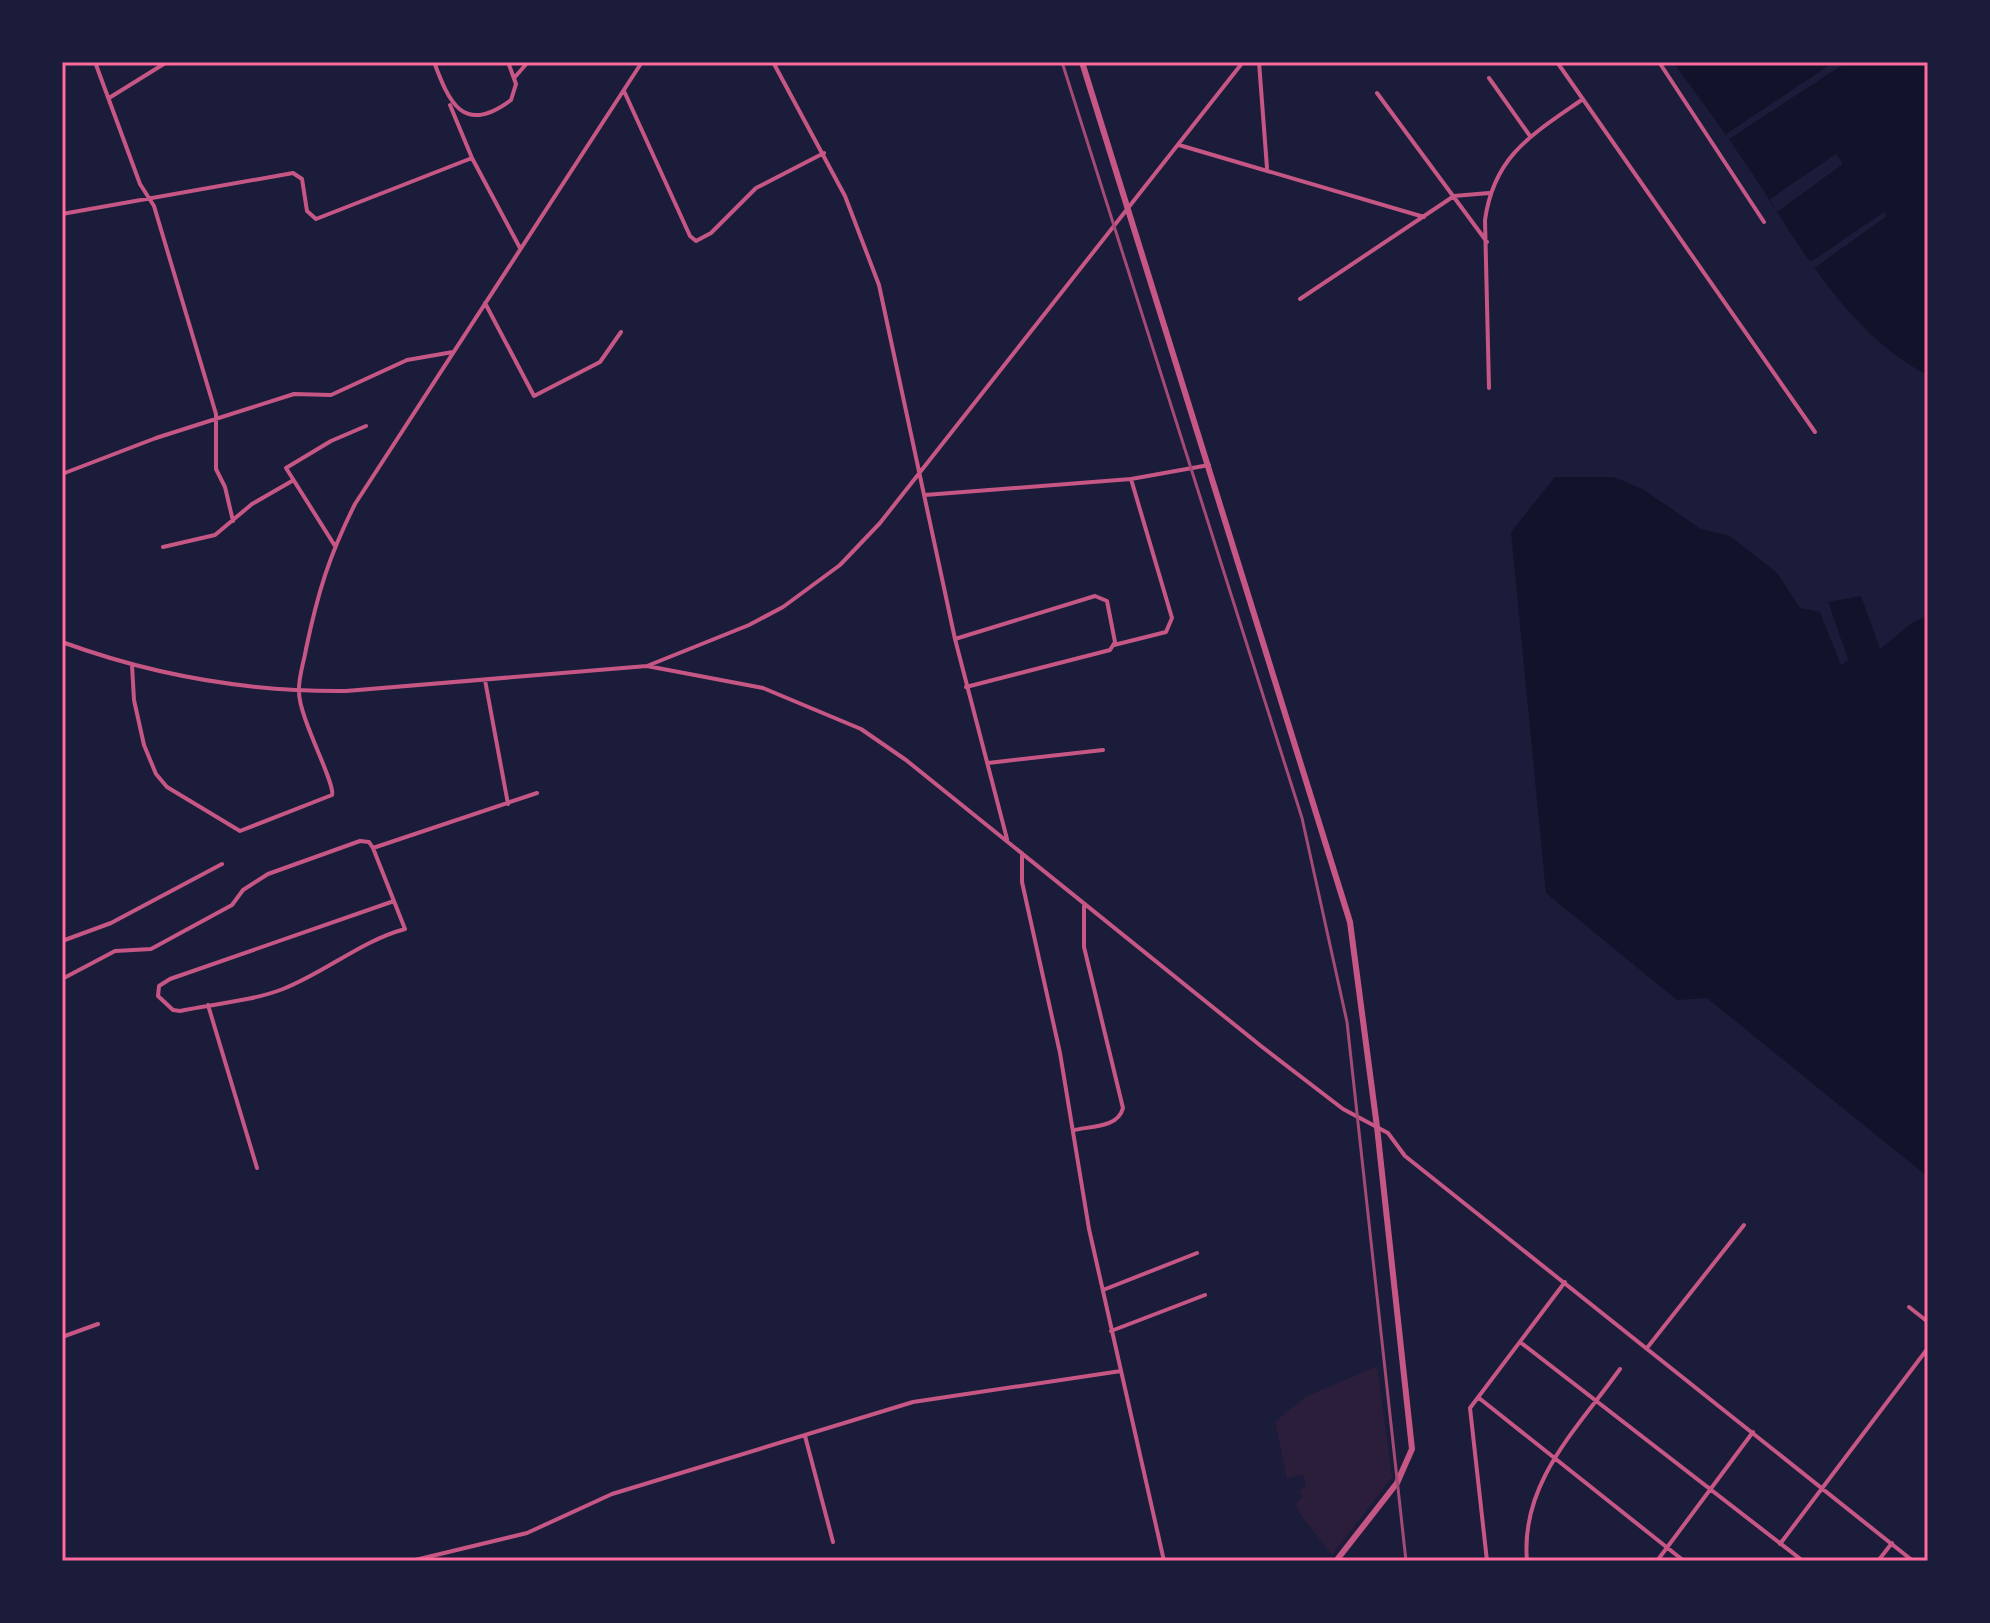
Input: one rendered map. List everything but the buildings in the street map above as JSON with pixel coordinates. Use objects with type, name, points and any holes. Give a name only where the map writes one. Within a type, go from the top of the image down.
[{"type":"street","points":[[95,62],[140,184],[151,200],[217,421],[216,469],[225,487],[233,521]]},
{"type":"street","points":[[109,98],[167,62]]},
{"type":"street","points":[[434,62],[472,158],[520,248]]},
{"type":"street","points":[[448,100],[467,113],[497,107],[513,96],[515,77],[508,62]]},
{"type":"street","points":[[515,77],[528,62]]},
{"type":"street","points":[[132,665],[137,715],[156,774],[167,787],[240,831],[333,793],[331,779],[307,731],[299,692],[318,592],[335,546],[355,504],[642,62]]},
{"type":"street","points":[[773,62],[845,196],[879,285],[966,687],[1007,841]]},
{"type":"street","points":[[1082,62],[1347,910],[1377,1127],[1412,1449],[1397,1483],[1336,1561]]},
{"type":"street","points":[[647,666],[749,625],[810,588],[840,565],[920,473],[1243,62]]},
{"type":"street","points":[[1259,62],[1267,168]]},
{"type":"street","points":[[1557,62],[1815,432]]},
{"type":"street","points":[[1659,62],[1764,222]]},
{"type":"street","points":[[1489,78],[1530,136]]},
{"type":"street","points":[[624,91],[690,236],[696,241],[711,233],[756,188],[824,153]]},
{"type":"street","points":[[1377,93],[1487,242]]},
{"type":"street","points":[[1489,388],[1489,193],[1501,169],[1530,136],[1583,99]]},
{"type":"street","points":[[1179,145],[1267,168],[1424,217]]},
{"type":"street","points":[[62,214],[293,173],[302,179],[307,211],[316,219],[472,158]]},
{"type":"street","points":[[1300,299],[1454,196],[1489,193]]},
{"type":"street","points":[[485,303],[534,396],[600,362],[621,332]]},
{"type":"street","points":[[62,474],[156,438],[294,394],[331,395],[407,360],[455,351]]},
{"type":"street","points":[[335,546],[286,471],[288,464],[366,426]]},
{"type":"street","points":[[925,495],[1131,479],[1210,465]]},
{"type":"street","points":[[966,687],[1097,654],[1114,645],[1166,632],[1172,618],[1131,479]]},
{"type":"street","points":[[163,547],[210,537],[259,499],[292,481]]},
{"type":"street","points":[[955,639],[1099,596],[1107,601],[1113,619],[1114,645]]},
{"type":"street","points":[[62,642],[132,665],[214,684],[299,692],[408,688],[647,666],[763,688],[818,708],[861,729],[906,760],[1343,1109],[1388,1133],[1405,1156],[1913,1561]]},
{"type":"street","points":[[485,680],[508,804]]},
{"type":"street","points":[[988,763],[1103,750]]},
{"type":"street","points":[[373,848],[537,793]]},
{"type":"street","points":[[62,979],[115,951],[151,949],[232,905],[243,890],[268,874],[360,841],[369,842],[373,848],[394,901],[405,929],[374,939],[321,972],[281,990],[173,1010],[162,1001],[157,989],[170,979],[394,901]]},
{"type":"street","points":[[1022,853],[1022,882],[1074,1130],[1111,1331],[1164,1561]]},
{"type":"street","points":[[62,941],[111,923],[222,864]]},
{"type":"street","points":[[1074,1130],[1119,1119],[1123,1108],[1084,947],[1084,905]]},
{"type":"street","points":[[208,1005],[257,1168]]},
{"type":"street","points":[[1647,1348],[1744,1225]]},
{"type":"street","points":[[1103,1290],[1197,1253]]},
{"type":"street","points":[[1487,1561],[1470,1408],[1565,1282]]},
{"type":"street","points":[[1111,1331],[1205,1295]]},
{"type":"street","points":[[1909,1307],[1928,1322]]},
{"type":"street","points":[[62,1337],[98,1324]]},
{"type":"street","points":[[1520,1342],[1803,1561]]},
{"type":"street","points":[[1780,1544],[1928,1348]]},
{"type":"street","points":[[1527,1561],[1525,1529],[1540,1482],[1620,1369]]},
{"type":"street","points":[[411,1561],[527,1533],[612,1494],[913,1402],[1121,1371]]},
{"type":"street","points":[[1478,1397],[1684,1561]]},
{"type":"street","points":[[1657,1561],[1753,1432]]},
{"type":"street","points":[[805,1436],[833,1542]]},
{"type":"street","points":[[1878,1561],[1892,1543]]},
{"type":"shaded area","points":[[1673,62],[1928,62],[1928,375],[1874,337],[1828,286]]},
{"type":"shaded area","points":[[1555,477],[1614,477],[1644,490],[1701,529],[1730,536],[1777,573],[1800,608],[1820,612],[1840,662],[1848,659],[1828,602],[1861,596],[1880,649],[1913,622],[1928,616],[1928,1177],[1707,998],[1677,1000],[1546,893],[1511,532]]},
{"type":"shaded area","points":[[1377,1366],[1392,1477],[1332,1555],[1299,1512],[1296,1504],[1302,1497],[1299,1490],[1306,1486],[1303,1474],[1287,1479],[1275,1422],[1305,1397]]},
{"type":"pier","points":[[1834,62],[1847,62],[1729,139],[1726,134]]},
{"type":"pier","points":[[1836,154],[1843,164],[1777,212],[1770,199]]},
{"type":"pier","points":[[1884,212],[1887,216],[1813,269],[1809,263]]},
{"type":"pier","points":[[1828,602],[1848,660],[1841,665],[1820,612],[1822,609],[1843,657],[1825,605]]},
{"type":"railway","points":[[1062,62],[1302,818],[1347,1022],[1406,1561]]}]
